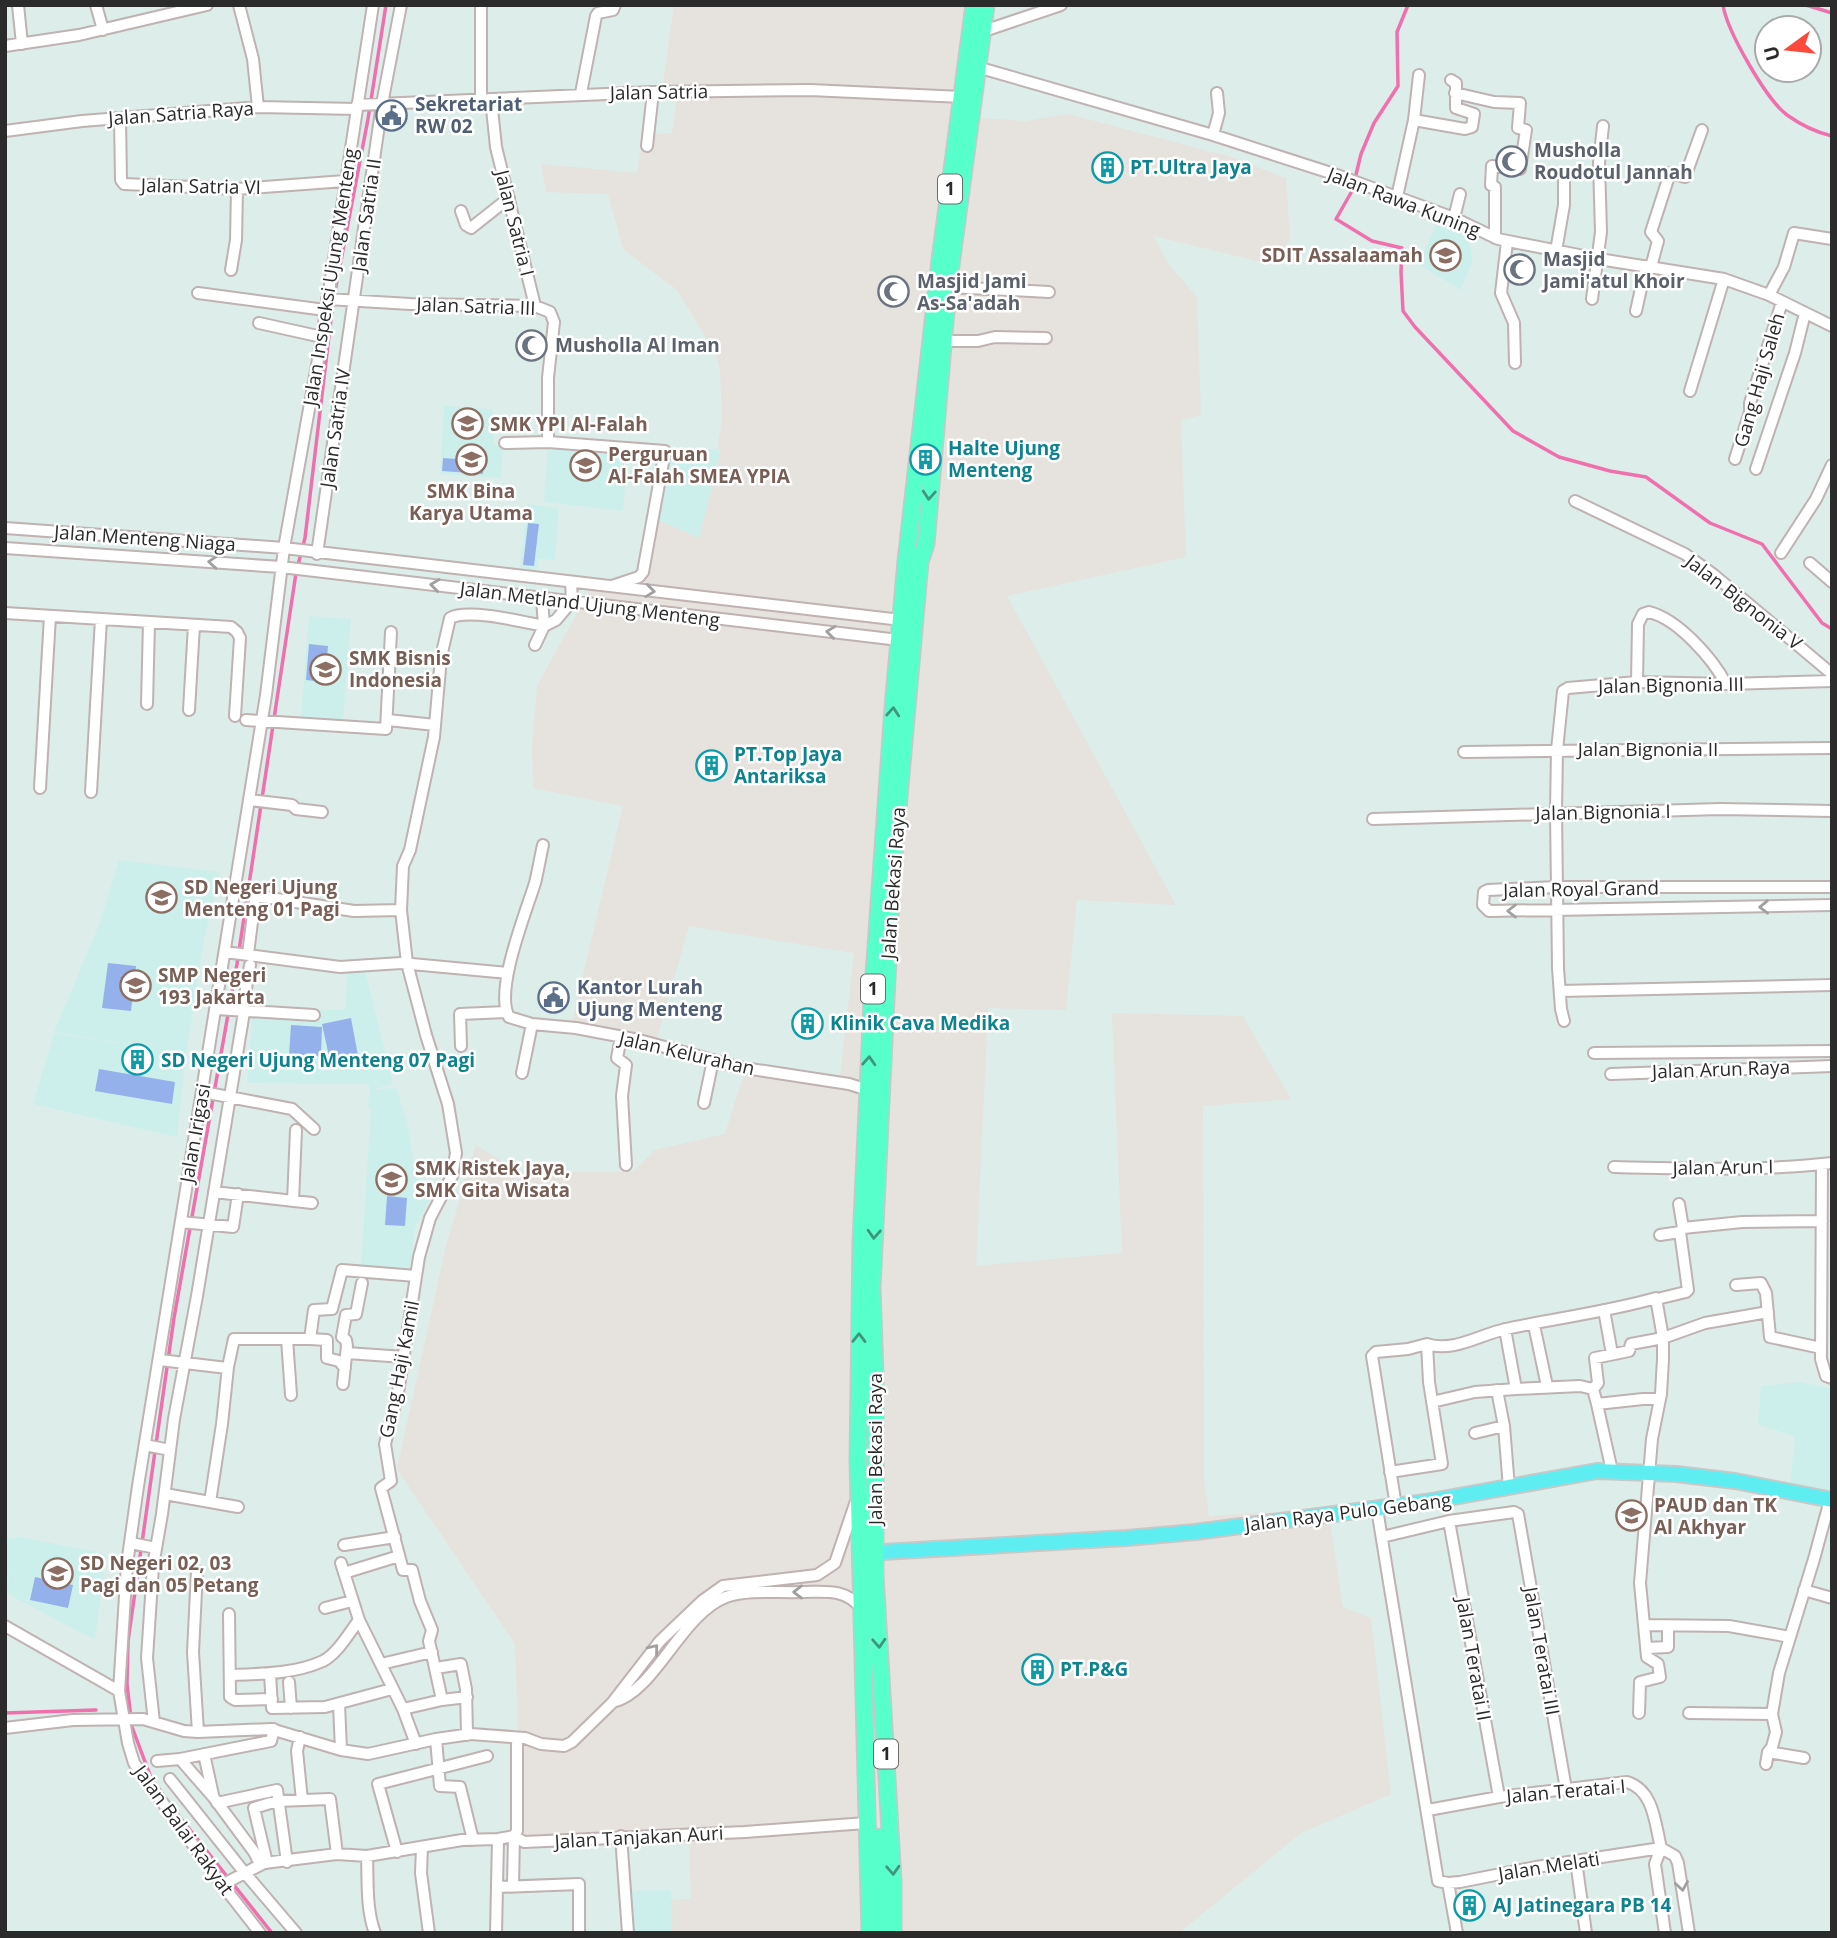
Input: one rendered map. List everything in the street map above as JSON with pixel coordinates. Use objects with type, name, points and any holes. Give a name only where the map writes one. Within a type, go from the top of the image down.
[{"type":"highway","name":"Jalan Bekasi Raya","points":[[870,1933],[861,1608],[867,1553],[875,1376],[865,1287],[892,889],[899,640],[931,334],[974,5]]},
{"type":"highway","name":"Jalan Bekasi Raya","points":[[893,1933],[894,1881],[867,1553],[858,1497],[865,1287],[867,1090],[877,922],[895,773],[911,686],[920,562],[926,544],[948,288],[986,5]]},
{"type":"highway","points":[[863,1714],[872,1772],[881,1933]]},
{"type":"main road","name":"Jalan Raya Pulo Gebang","points":[[867,1553],[1127,1538],[1377,1509],[1509,1488],[1569,1475],[1612,1471],[1735,1481],[1831,1500]]},
{"type":"street","points":[[18,5],[22,44]]},
{"type":"street","points":[[96,5],[103,30]]},
{"type":"street","points":[[239,5],[253,59],[258,107]]},
{"type":"street","name":"Jalan Inspeksi Ujung Menteng","points":[[286,549],[329,303],[373,5]]},
{"type":"street","name":"Jalan Satria II","points":[[351,301],[381,104],[401,5]]},
{"type":"street","name":"Jalan Satria I","points":[[481,5],[486,99],[535,306]]},
{"type":"street","points":[[581,93],[596,16],[598,13],[613,10],[615,5]]},
{"type":"street","points":[[981,32],[1061,5]]},
{"type":"street","points":[[5,46],[103,30],[202,6]]},
{"type":"street","name":"Jalan Rawa Kuning","points":[[977,67],[1213,135],[1397,197],[1454,218],[1507,242],[1724,279],[1769,295],[1832,326]]},
{"type":"street","points":[[1397,197],[1414,120],[1419,75]]},
{"type":"street","points":[[1414,120],[1470,129],[1474,114],[1456,108],[1455,83],[1451,80]]},
{"type":"street","name":"Jalan Satria","points":[[358,106],[581,93],[810,90],[962,97]]},
{"type":"street","points":[[647,146],[653,92]]},
{"type":"street","points":[[1213,135],[1219,113],[1217,93]]},
{"type":"street","points":[[1455,93],[1494,102],[1520,103],[1518,128],[1526,130],[1520,169],[1492,166],[1491,185],[1495,187],[1495,238]]},
{"type":"street","name":"Jalan Satria Raya","points":[[5,131],[258,107],[358,106]]},
{"type":"street","name":"Jalan Satria VI","points":[[120,118],[123,184],[237,189],[345,181]]},
{"type":"street","points":[[1592,299],[1601,232],[1599,149],[1602,126]]},
{"type":"street","points":[[1636,311],[1658,241],[1651,233],[1670,173],[1685,177],[1702,130]]},
{"type":"street","points":[[1556,251],[1564,205],[1564,175]]},
{"type":"street","points":[[231,270],[236,240],[237,189]]},
{"type":"street","points":[[1454,218],[1460,194]]},
{"type":"street","points":[[461,211],[466,225],[471,228],[509,198]]},
{"type":"street","points":[[1769,295],[1784,267],[1794,233],[1832,239]]},
{"type":"street","points":[[1507,242],[1501,293],[1514,323],[1515,363]]},
{"type":"street","points":[[1690,391],[1724,279]]},
{"type":"street","points":[[948,288],[1049,292]]},
{"type":"street","name":"Jalan Satria III","points":[[198,293],[329,303],[351,301],[535,306],[550,312],[554,322],[548,378],[548,442]]},
{"type":"street","name":"Jalan Satria IV","points":[[316,553],[351,301]]},
{"type":"street","name":"Gang Haji Saleh","points":[[1735,459],[1782,302]]},
{"type":"street","points":[[1756,469],[1796,353],[1805,313]]},
{"type":"street","points":[[259,323],[322,337]]},
{"type":"street","points":[[943,341],[978,341],[995,337],[1046,338]]},
{"type":"street","points":[[505,443],[548,442],[666,451],[643,572],[609,587]]},
{"type":"street","points":[[1782,553],[1816,499],[1832,465]]},
{"type":"street","name":"Jalan Bignonia V","points":[[1575,501],[1685,554],[1832,674]]},
{"type":"street","name":"Jalan Menteng Niaga","points":[[5,528],[286,549]]},
{"type":"street","name":"Jalan Menteng Niaga","points":[[5,548],[283,567]]},
{"type":"street","name":"Jalan Metland Ujung Menteng","points":[[286,549],[901,620]]},
{"type":"street","name":"Jalan Irigasi","points":[[124,1719],[119,1691],[127,1564],[135,1544],[148,1446],[254,801],[286,549]]},
{"type":"street","points":[[1810,563],[1832,582]]},
{"type":"street","name":"Jalan Metland Ujung Menteng","points":[[283,567],[899,640]]},
{"type":"street","points":[[544,626],[557,619],[572,601],[571,583]]},
{"type":"street","points":[[535,645],[544,626],[542,598]]},
{"type":"street","points":[[1637,682],[1638,624],[1643,614],[1653,612],[1700,647],[1717,666],[1726,684]]},
{"type":"street","points":[[5,613],[231,627],[240,638],[241,718],[386,729],[391,632]]},
{"type":"street","points":[[40,788],[50,616]]},
{"type":"street","name":"Gang Haji Kamil","points":[[442,1700],[428,1638],[432,1630],[420,1601],[412,1570],[403,1570],[381,1488],[391,1481],[384,1450],[404,1357],[424,1235],[452,1176],[456,1153],[448,1104],[407,963],[401,909],[403,866],[410,850],[435,725],[441,657],[451,616],[492,616],[544,626]]},
{"type":"street","points":[[91,792],[101,619]]},
{"type":"street","points":[[146,704],[149,622]]},
{"type":"street","points":[[189,710],[194,625]]},
{"type":"street","name":"Jalan Bignonia III","points":[[1564,1021],[1560,991],[1556,812],[1557,750],[1563,691],[1637,682],[1726,684],[1832,681]]},
{"type":"street","points":[[388,720],[435,725]]},
{"type":"street","name":"Jalan Bignonia II","points":[[1464,752],[1832,748]]},
{"type":"street","points":[[254,801],[292,805],[296,809],[321,812]]},
{"type":"street","name":"Jalan Bignonia I","points":[[1373,819],[1720,809],[1832,811]]},
{"type":"street","points":[[460,1046],[461,1014],[506,1012],[508,973],[517,935],[536,880],[543,845]]},
{"type":"street","name":"Jalan Royal Grand","points":[[1832,887],[1557,887],[1488,890],[1485,892],[1483,905],[1489,911],[1832,905]]},
{"type":"street","points":[[148,1721],[150,1584],[165,1494],[168,1449],[214,1192],[242,1012],[255,898],[257,896],[354,911],[401,909]]},
{"type":"street","points":[[228,952],[248,958],[340,967],[407,963],[508,973]]},
{"type":"street","points":[[1560,991],[1832,985]]},
{"type":"street","points":[[219,1009],[314,1015]]},
{"type":"street","name":"Jalan Kelurahan","points":[[506,1012],[513,1020],[576,1028],[657,1044],[738,1068],[849,1084],[867,1090]]},
{"type":"street","points":[[522,1073],[532,1024]]},
{"type":"street","points":[[621,1038],[617,1058],[626,1065],[622,1096],[625,1165]]},
{"type":"street","points":[[1594,1053],[1832,1051]]},
{"type":"street","points":[[704,1102],[713,1060]]},
{"type":"street","name":"Jalan Arun Raya","points":[[1611,1074],[1832,1066]]},
{"type":"street","points":[[207,1092],[292,1109],[314,1129]]},
{"type":"street","points":[[293,1201],[296,1130]]},
{"type":"street","points":[[1827,1163],[1822,1221],[1821,1348],[1824,1372],[1832,1378]]},
{"type":"street","name":"Jalan Arun I","points":[[1614,1167],[1676,1169],[1827,1163]]},
{"type":"street","points":[[214,1192],[312,1203]]},
{"type":"street","points":[[184,1222],[233,1227],[238,1195]]},
{"type":"street","points":[[1661,1298],[1688,1290],[1679,1204]]},
{"type":"street","points":[[1660,1236],[1682,1230],[1742,1222],[1822,1221]]},
{"type":"street","points":[[310,1339],[314,1310],[332,1309],[341,1270],[416,1276]]},
{"type":"street","points":[[343,1384],[347,1343],[342,1337],[346,1315],[356,1314],[362,1283]]},
{"type":"street","points":[[1736,1285],[1761,1283],[1766,1293],[1770,1337],[1821,1348]]},
{"type":"street","points":[[1396,1506],[1372,1356],[1376,1352],[1427,1345],[1437,1348],[1450,1346],[1505,1329],[1656,1298],[1663,1338],[1660,1399],[1652,1439],[1640,1583],[1648,1659],[1658,1664],[1660,1677],[1640,1682],[1639,1713]]},
{"type":"street","points":[[1604,1310],[1612,1354]]},
{"type":"street","points":[[1593,1389],[1598,1383],[1595,1358],[1630,1351],[1631,1345],[1663,1338],[1705,1323],[1768,1312]]},
{"type":"street","points":[[1534,1325],[1548,1386]]},
{"type":"street","points":[[1505,1329],[1516,1389]]},
{"type":"street","points":[[210,1502],[234,1339],[327,1340],[327,1358],[339,1361],[345,1368]]},
{"type":"street","points":[[287,1339],[291,1395]]},
{"type":"street","points":[[1390,1472],[1442,1464],[1432,1402],[1427,1345]]},
{"type":"street","points":[[347,1353],[404,1357]]},
{"type":"street","points":[[164,1361],[228,1368]]},
{"type":"street","points":[[1432,1402],[1497,1390],[1548,1386],[1580,1386],[1593,1389]]},
{"type":"street","points":[[1593,1389],[1612,1471]]},
{"type":"street","points":[[1497,1390],[1504,1426],[1509,1488]]},
{"type":"street","points":[[1597,1404],[1660,1399]]},
{"type":"street","points":[[1475,1433],[1504,1426]]},
{"type":"street","points":[[148,1446],[168,1449]]},
{"type":"street","points":[[165,1494],[238,1507]]},
{"type":"street","points":[[5,1728],[73,1720],[124,1719],[148,1721],[198,1732],[274,1729],[341,1750],[376,1754],[436,1739],[467,1735],[517,1738],[556,1746],[569,1745],[612,1703],[638,1689],[669,1648],[725,1591],[817,1575],[828,1570],[835,1563],[858,1497]]},
{"type":"street","points":[[1766,1764],[1776,1732],[1772,1714],[1779,1673],[1831,1500]]},
{"type":"street","points":[[1377,1509],[1413,1741],[1443,1882],[1457,1933]]},
{"type":"street","name":"Jalan Teratai III","points":[[1449,1521],[1514,1512],[1517,1514],[1566,1789]]},
{"type":"street","points":[[1382,1537],[1449,1521]]},
{"type":"street","name":"Jalan Teratai II","points":[[1449,1521],[1499,1797]]},
{"type":"street","points":[[344,1545],[394,1537]]},
{"type":"street","points":[[135,1544],[155,1548]]},
{"type":"street","points":[[399,1556],[342,1568],[359,1620],[403,1709],[416,1744]]},
{"type":"street","points":[[197,1571],[193,1664],[198,1732]]},
{"type":"street","points":[[1804,1590],[1832,1598]]},
{"type":"street","points":[[725,1591],[837,1591],[854,1599],[861,1608]]},
{"type":"street","points":[[325,1608],[352,1601]]},
{"type":"street","points":[[229,1614],[232,1699],[272,1699]]},
{"type":"street","points":[[230,1675],[270,1674],[324,1660],[338,1648],[359,1620]]},
{"type":"street","points":[[1645,1625],[1726,1626],[1790,1637]]},
{"type":"street","points":[[5,1626],[119,1691]]},
{"type":"street","points":[[1647,1648],[1668,1647],[1668,1626]]},
{"type":"street","points":[[381,1664],[432,1652]]},
{"type":"street","points":[[436,1668],[461,1664],[467,1697],[467,1735]]},
{"type":"street","points":[[270,1674],[272,1708],[339,1704],[392,1689]]},
{"type":"street","points":[[289,1682],[291,1708]]},
{"type":"street","points":[[403,1709],[467,1697]]},
{"type":"street","points":[[339,1704],[341,1750]]},
{"type":"street","points":[[1689,1713],[1772,1714]]},
{"type":"street","name":"Jalan Balai Rakyat","points":[[124,1719],[134,1763],[260,1933]]},
{"type":"street","points":[[157,1760],[180,1759],[271,1741],[274,1729]]},
{"type":"street","points":[[300,1737],[297,1758],[302,1800]]},
{"type":"street","points":[[513,1886],[514,1836],[517,1832],[517,1738]]},
{"type":"street","points":[[436,1739],[440,1786],[460,1787],[473,1840]]},
{"type":"street","points":[[1768,1752],[1804,1758]]},
{"type":"street","points":[[204,1754],[215,1800]]},
{"type":"street","points":[[397,1852],[379,1784],[487,1756]]},
{"type":"street","points":[[180,1759],[264,1863]]},
{"type":"street","points":[[170,1779],[242,1873],[296,1933]]},
{"type":"street","name":"Jalan Teratai I","points":[[1427,1810],[1499,1797],[1627,1782],[1635,1785],[1648,1797],[1661,1848]]},
{"type":"street","points":[[215,1800],[275,1789],[278,1791],[277,1801],[287,1861]]},
{"type":"street","points":[[264,1863],[254,1808],[277,1801],[326,1798],[332,1802],[337,1854]]},
{"type":"street","points":[[185,1830],[200,1820]]},
{"type":"street","name":"Jalan Tanjakan Auri","points":[[264,1863],[337,1854],[367,1856],[514,1836],[524,1842],[746,1832],[866,1823]]},
{"type":"street","points":[[621,1836],[628,1933]]},
{"type":"street","points":[[496,1933],[498,1839]]},
{"type":"street","points":[[422,1847],[421,1873],[429,1933]]},
{"type":"street","points":[[1665,1933],[1655,1864],[1661,1848],[1675,1856],[1678,1863],[1689,1933]]},
{"type":"street","name":"Jalan Melati","points":[[1443,1882],[1661,1848]]},
{"type":"street","points":[[367,1856],[370,1894],[368,1905],[375,1933]]},
{"type":"street","points":[[1576,1861],[1584,1932]]},
{"type":"street","points":[[225,1883],[264,1863]]},
{"type":"street","points":[[498,1887],[579,1885],[579,1933]]},
{"type":"shaded area","points":[[674,5],[996,5],[981,118],[1026,121],[1068,114],[1231,157],[1286,178],[1290,240],[1274,265],[1154,236],[1167,262],[1197,297],[1201,415],[1181,420],[1186,557],[1007,596],[1176,905],[1077,900],[1066,1010],[988,1008],[976,1266],[1122,1253],[1112,1013],[1243,1016],[1291,1099],[1203,1106],[1204,1479],[1209,1516],[1328,1509],[1343,1607],[1371,1618],[1391,1794],[1301,1833],[1179,1933],[627,1933],[626,1901],[691,1899],[689,1844],[522,1847],[515,1644],[397,1469],[446,1246],[476,1145],[519,1172],[633,1172],[655,1150],[725,1134],[744,1074],[839,1087],[854,953],[689,926],[655,1045],[571,1026],[623,806],[533,788],[532,746],[537,686],[596,579],[644,583],[662,448],[717,452],[722,420],[720,370],[715,352],[677,290],[623,249],[608,194],[546,192],[541,164],[637,173],[643,135],[672,133],[678,92],[662,89]]},
{"type":"shaded area","name":"SDIT Assalaamah","points":[[1440,217],[1469,229],[1472,262],[1461,290],[1418,264]]},
{"type":"shaded area","points":[[444,406],[492,409],[494,444],[503,446],[501,478],[440,474]]},
{"type":"shaded area","name":"Perguruan Al-Falah SMEA YPIA","points":[[548,444],[625,446],[623,511],[544,502]]},
{"type":"shaded area","points":[[654,448],[721,449],[699,538],[649,516]]},
{"type":"shaded area","points":[[443,458],[484,461],[483,474],[442,471]]},
{"type":"shaded area","name":"SMK Bina Karya Utama","points":[[527,504],[559,508],[555,560],[539,559],[537,570],[520,568]]},
{"type":"shaded area","points":[[528,523],[539,524],[534,566],[523,565]]},
{"type":"shaded area","name":"SMK Bisnis Indonesia","points":[[309,616],[351,619],[343,722],[301,718]]},
{"type":"shaded area","points":[[309,644],[328,646],[325,682],[306,680]]},
{"type":"shaded area","points":[[119,860],[220,872],[204,940],[186,1054],[177,1137],[33,1104],[54,1033],[162,1050],[54,1032],[99,925]]},
{"type":"shaded area","points":[[108,963],[136,966],[131,1011],[102,1008]]},
{"type":"shaded area","points":[[364,966],[393,1084],[374,1089],[396,1088],[407,1121],[421,1190],[436,1187],[415,1228],[409,1269],[361,1266],[371,1108],[368,1108],[368,1084],[247,1083],[253,1007],[345,1010],[348,968]]},
{"type":"shaded area","points":[[351,1018],[359,1061],[331,1066],[322,1024]]},
{"type":"shaded area","points":[[291,1025],[322,1027],[321,1056],[289,1055]]},
{"type":"shaded area","points":[[99,1069],[175,1082],[172,1104],[95,1091]]},
{"type":"shaded area","points":[[387,1196],[407,1198],[405,1226],[385,1225]]},
{"type":"shaded area","points":[[1801,1382],[1832,1389],[1832,1494],[1790,1485],[1795,1436],[1758,1425],[1761,1386]]},
{"type":"shaded area","name":"SD Negeri 02, 03 Pagi dan 05 Petang","points":[[17,1536],[106,1554],[95,1640],[6,1593],[11,1566],[5,1590],[5,1537],[16,1539]]},
{"type":"shaded area","points":[[35,1577],[73,1585],[68,1608],[30,1600]]},
{"type":"shaded area","points":[[671,1890],[672,1933],[626,1933],[624,1891]]},
{"type":"waterway","points":[[298,565],[305,538],[333,302],[368,119],[386,5]]},
{"type":"waterway","points":[[1408,5],[1397,32],[1398,86],[1374,123],[1361,154],[1352,191],[1336,219],[1372,241],[1402,248],[1403,311],[1513,431],[1559,457],[1610,471],[1646,477],[1710,523],[1762,544],[1822,623],[1832,629]]},
{"type":"waterway","points":[[1723,5],[1739,47],[1778,107],[1803,125],[1832,136]]},
{"type":"waterway","points":[[1806,5],[1832,13]]},
{"type":"waterway","points":[[153,1783],[132,1727],[127,1684],[128,1641],[174,1318],[237,964],[296,573]]},
{"type":"waterway","points":[[5,1713],[96,1710]]},
{"type":"waterway","points":[[175,1811],[272,1933]]},
{"type":"place","name":"Sekretariat RW 02","points":[[392,115]]},
{"type":"place","name":"Musholla Roudotul Jannah","points":[[1511,161]]},
{"type":"place","name":"PT.Ultra Jaya","points":[[1107,167]]},
{"type":"place","name":"SDIT Assalaamah","points":[[1446,255]]},
{"type":"place","name":"Masjid Jami'atul Khoir","points":[[1520,270]]},
{"type":"place","name":"Masjid Jami As-Sa'adah","points":[[894,292]]},
{"type":"place","name":"Musholla Al Iman","points":[[532,345]]},
{"type":"place","name":"SMK YPI Al-Falah","points":[[467,424]]},
{"type":"place","name":"Halte Ujung Menteng","points":[[925,459]]},
{"type":"place","name":"SMK Bina Karya Utama","points":[[471,460]]},
{"type":"place","name":"Perguruan Al-Falah SMEA YPIA","points":[[585,465]]},
{"type":"place","name":"SMK Bisnis Indonesia","points":[[326,669]]},
{"type":"place","name":"PT.Top Jaya Antariksa","points":[[711,765]]},
{"type":"place","name":"SD Negeri Ujung Menteng 01 Pagi","points":[[161,898]]},
{"type":"place","name":"SMP Negeri 193 Jakarta","points":[[135,986]]},
{"type":"place","name":"Kantor Lurah Ujung Menteng","points":[[554,998]]},
{"type":"place","name":"Klinik Cava Medika","points":[[807,1023]]},
{"type":"place","name":"SD Negeri Ujung Menteng 07 Pagi","points":[[138,1060]]},
{"type":"place","name":"SMK Ristek Jaya, SMK Gita Wisata","points":[[392,1179]]},
{"type":"place","name":"PAUD dan TK Al Akhyar","points":[[1631,1516]]},
{"type":"place","name":"SD Negeri 02, 03 Pagi dan 05 Petang","points":[[57,1574]]},
{"type":"place","name":"PT.P&G","points":[[1037,1669]]},
{"type":"place","name":"AJ Jatinegara PB 14","points":[[1470,1905]]}]
